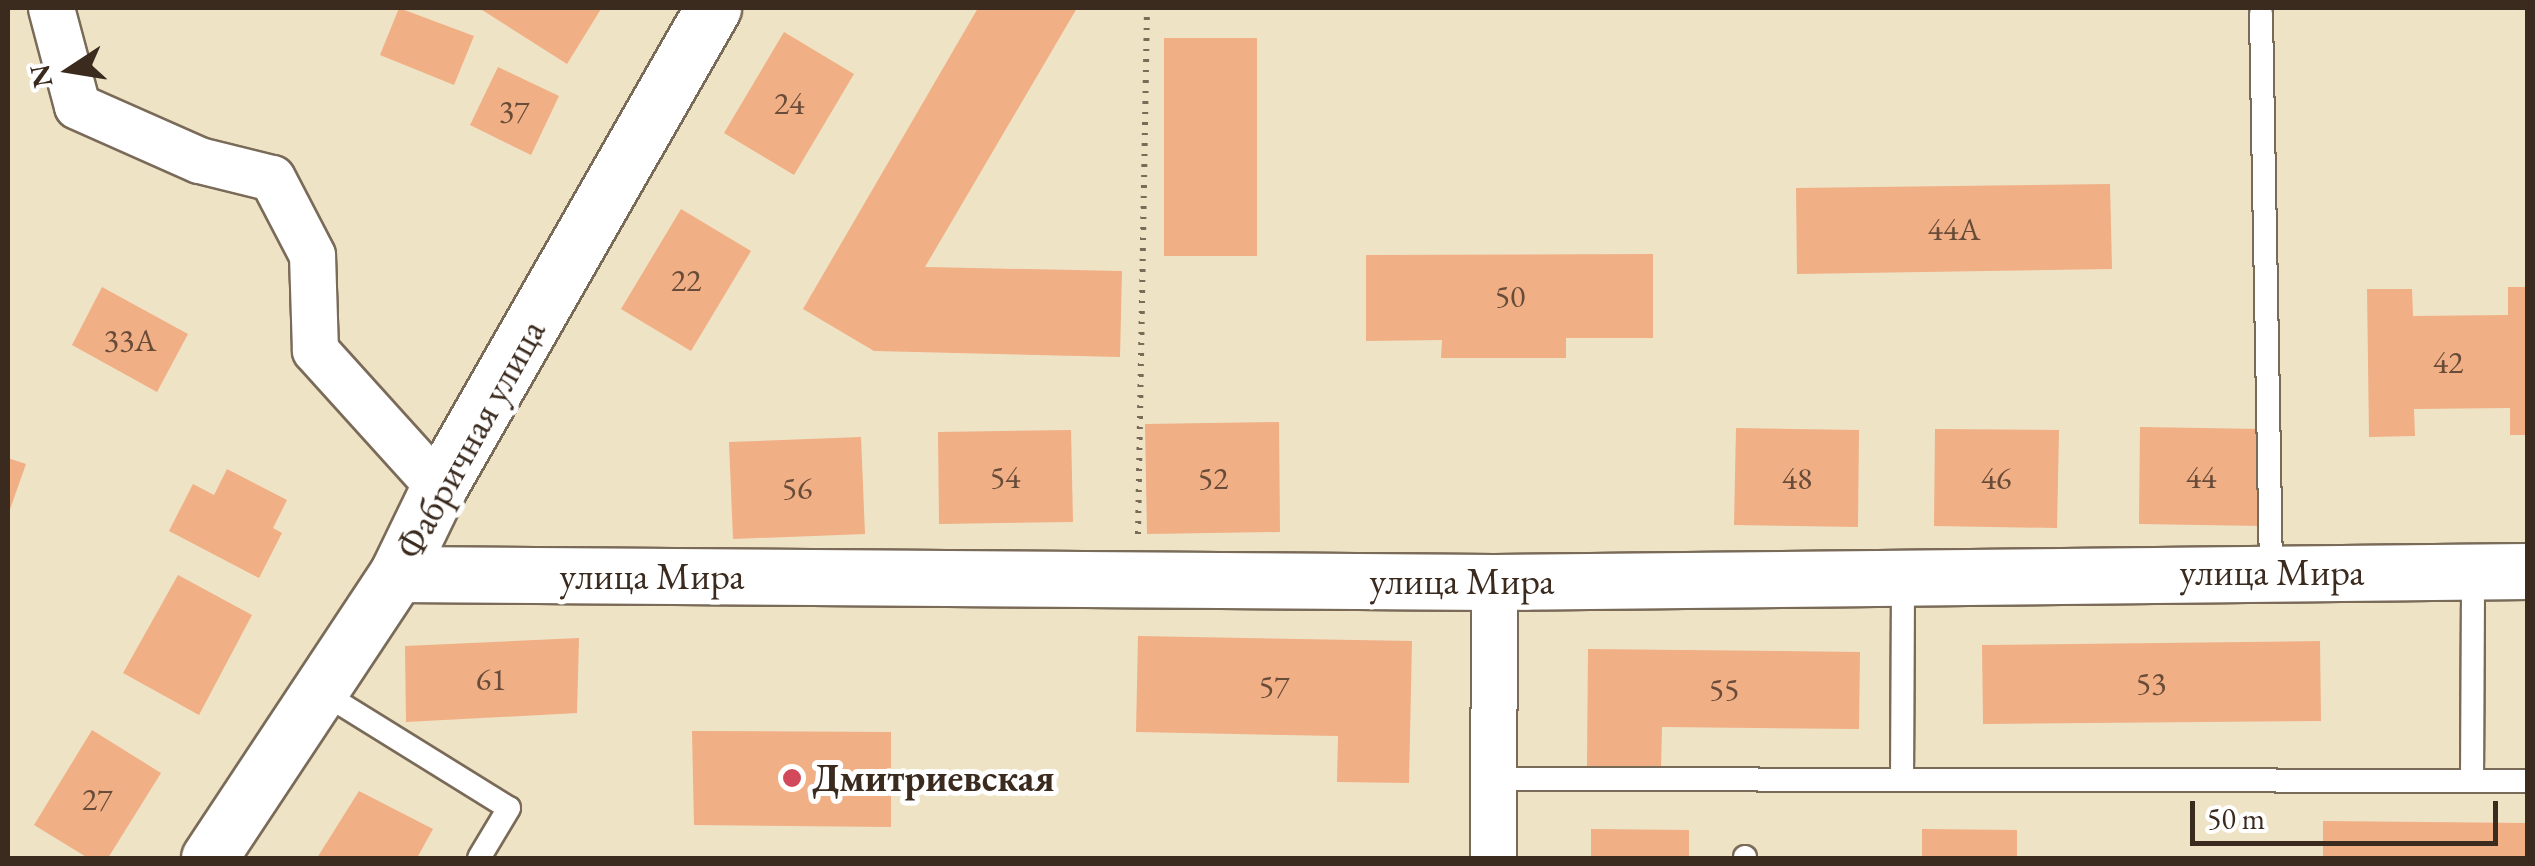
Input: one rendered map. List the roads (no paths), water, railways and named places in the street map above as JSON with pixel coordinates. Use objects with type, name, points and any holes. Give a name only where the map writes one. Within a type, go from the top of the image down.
[{"type":"street","points":[[51,8],[77,106],[198,160],[272,178],[312,254],[315,350],[439,488]]},
{"type":"street","name":"Фабричная улица","points":[[209,858],[397,574],[439,488],[714,8]]},
{"type":"street","name":"улица Мира","points":[[397,574],[1494,582],[2528,571]]},
{"type":"street","points":[[1493,858],[1494,582]]},
{"type":"lane","points":[[2261,14],[2271,572]]},
{"type":"lane","points":[[2472,781],[2473,571]]},
{"type":"lane","points":[[1902,576],[1902,780]]},
{"type":"lane","points":[[320,691],[509,808],[478,858]]},
{"type":"lane","points":[[1493,779],[2528,781]]},
{"type":"place","name":"Дмитриевская","points":[[792,778]]}]
